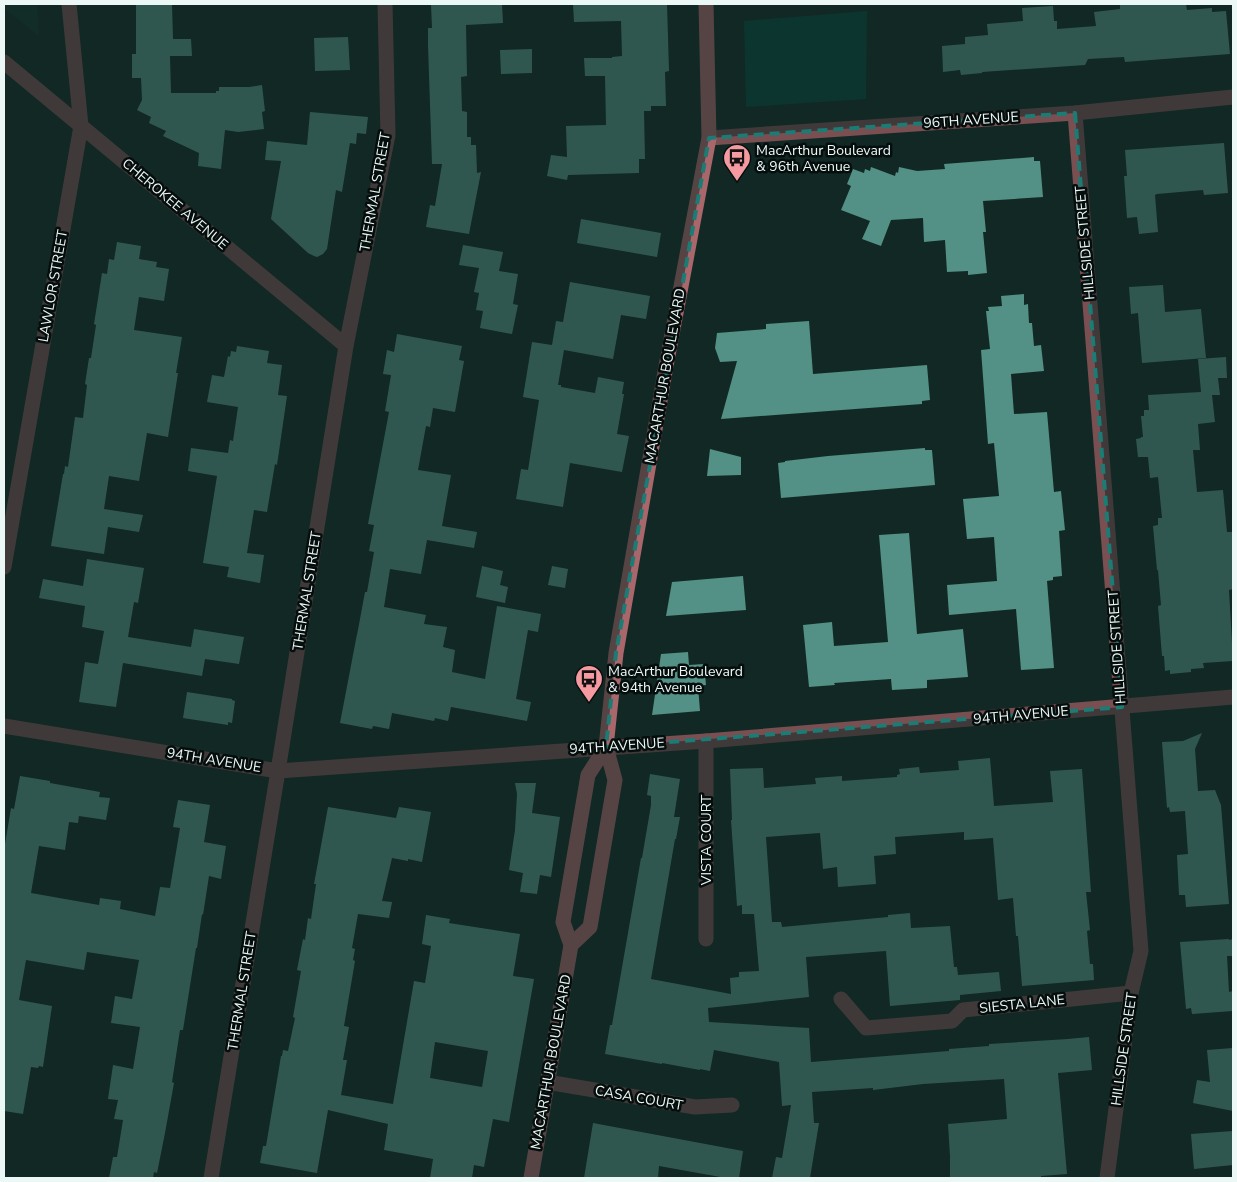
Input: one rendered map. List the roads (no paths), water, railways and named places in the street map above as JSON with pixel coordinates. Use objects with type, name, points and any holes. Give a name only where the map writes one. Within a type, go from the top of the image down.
[{"type":"main road","name":"MACARTHUR BOULEVARD","points":[[571,945],[590,926],[615,780],[606,747],[616,653],[709,138],[706,4]]},
{"type":"main road","name":"MACARTHUR BOULEVARD","points":[[531,1178],[571,945],[563,922],[588,775],[606,747]]},
{"type":"street","name":"LAWLOR STREET","points":[[4,567],[81,126],[69,4]]},
{"type":"street","name":"THERMAL STREET","points":[[211,1178],[346,346],[388,135],[385,4]]},
{"type":"street","name":"CHEROKEE AVENUE","points":[[4,62],[346,346]]},
{"type":"street","name":"96TH AVENUE","points":[[709,138],[1075,113],[1233,97]]},
{"type":"street","name":"HILLSIDE STREET","points":[[1075,113],[1141,951],[1131,993],[1107,1178]]},
{"type":"street","name":"94TH AVENUE","points":[[4,726],[278,771],[706,740],[1233,697]]},
{"type":"street","name":"VISTA COURT","points":[[706,740],[706,939]]},
{"type":"street","name":"SIESTA LANE","points":[[841,999],[866,1028],[952,1021],[963,1010],[1131,993]]},
{"type":"street","name":"CASA COURT","points":[[547,1082],[695,1107],[732,1105]]},
{"type":"place","name":"MacArthur Boulevard & 96th Avenue","points":[[737,182]]},
{"type":"place","name":"MacArthur Boulevard & 94th Avenue","points":[[589,703]]}]
